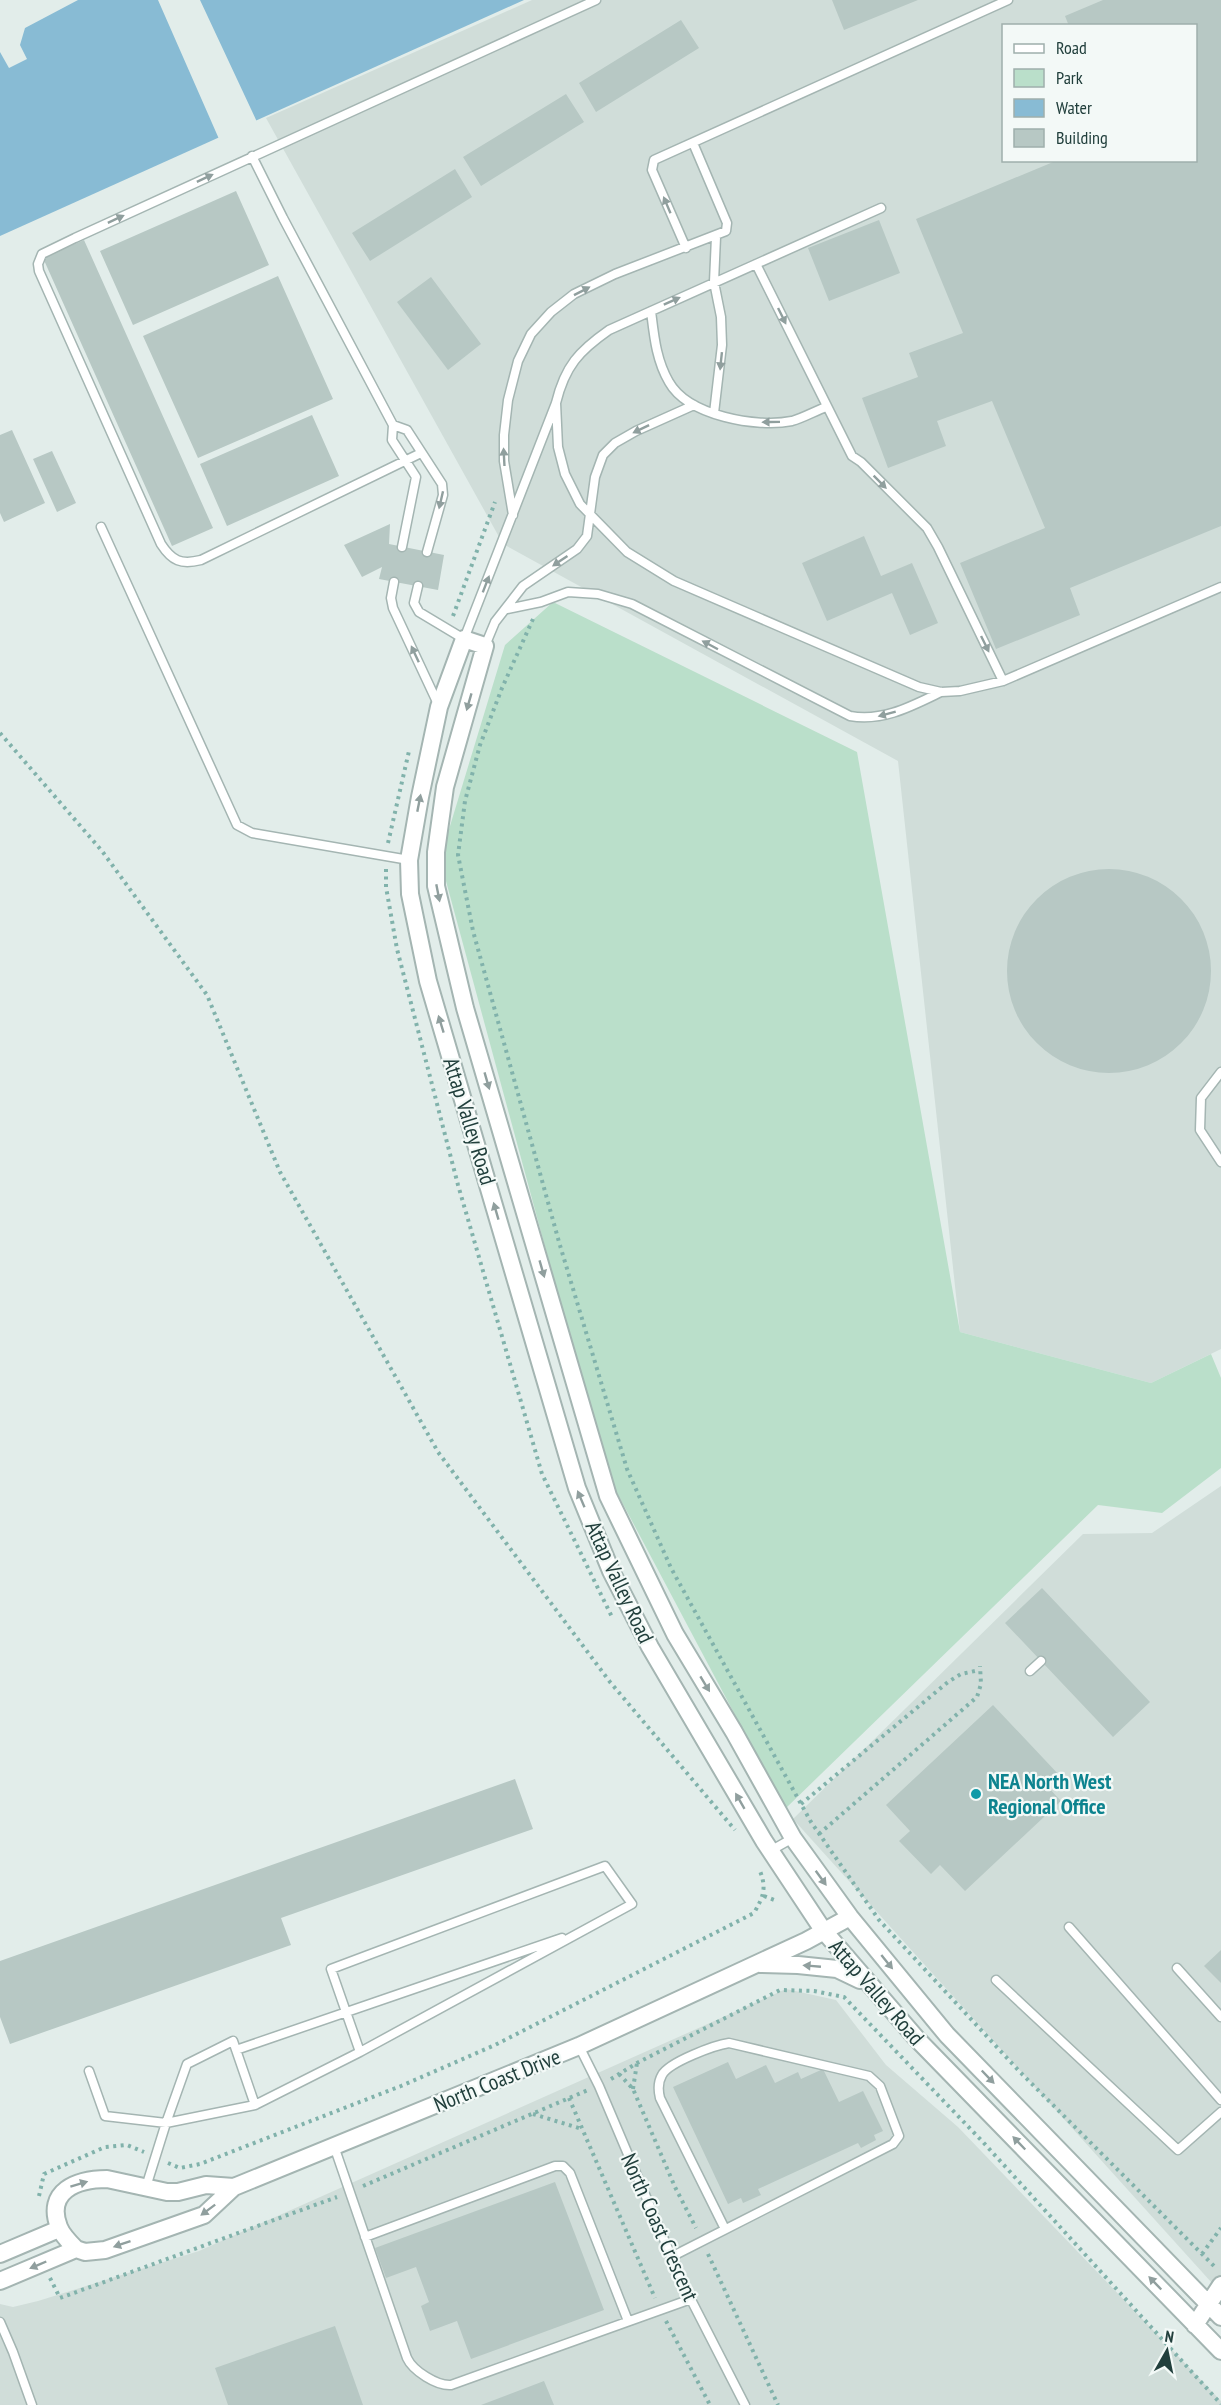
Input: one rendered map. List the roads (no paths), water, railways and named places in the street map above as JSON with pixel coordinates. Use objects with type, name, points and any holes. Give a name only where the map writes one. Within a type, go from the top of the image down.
[{"type":"street","points":[[464,639],[485,646]]},
{"type":"street","name":"Attap Valley Road","points":[[464,639],[439,707],[409,860],[410,894],[428,981],[576,1488],[611,1571],[650,1647],[770,1851],[823,1930],[916,2039],[1221,2351]]},
{"type":"street","name":"Attap Valley Road","points":[[485,646],[445,787],[436,852],[436,886],[465,1008],[608,1496],[675,1634],[734,1732],[793,1838],[850,1917],[947,2035],[1221,2317]]},
{"type":"street","points":[[650,1647],[675,1634]]},
{"type":"street","name":"North Coast Drive","points":[[76,2249],[85,2252],[105,2250],[204,2215],[234,2187],[579,2046],[756,1964],[850,1917]]},
{"type":"street","name":"North Coast Drive","points":[[756,1964],[837,1969],[866,1983]]},
{"type":"street","name":"North Coast Drive","points":[[59,2229],[55,2213],[59,2194],[69,2188],[98,2179],[178,2192],[206,2185],[234,2187]]},
{"type":"street","points":[[0,2254],[59,2229],[76,2249],[0,2281]]},
{"type":"street","points":[[1195,2325],[1221,2285]]},
{"type":"lane","points":[[421,453],[201,560],[184,563],[176,561],[168,556],[161,544],[39,271],[38,264],[42,254],[75,238],[596,0]]},
{"type":"lane","points":[[686,248],[651,165],[654,160],[1008,0]]},
{"type":"lane","points":[[513,515],[506,473],[504,435],[508,400],[518,361],[531,334],[551,312],[574,294],[615,274],[716,237],[726,231],[727,223],[693,143]]},
{"type":"lane","points":[[252,156],[393,425],[392,440],[416,477],[402,547]]},
{"type":"lane","points":[[418,586],[414,603],[419,612],[464,639],[561,385],[569,367],[586,346],[609,330],[881,208]]},
{"type":"lane","points":[[714,413],[722,345],[721,317],[714,282],[716,237]]},
{"type":"lane","points":[[756,264],[852,456],[861,462],[930,533],[1003,681]]},
{"type":"lane","points":[[651,311],[657,356],[670,384],[694,405],[725,417],[769,423],[794,420],[826,407]]},
{"type":"lane","points":[[556,403],[558,447],[565,474],[580,504],[627,552],[674,580],[919,687],[941,692],[960,691],[1003,681],[1221,587]]},
{"type":"lane","points":[[485,646],[495,622],[523,586],[578,549],[587,536],[595,477],[603,455],[615,443],[636,431],[694,405]]},
{"type":"lane","points":[[393,425],[407,430],[442,484],[443,490],[427,552]]},
{"type":"lane","points":[[101,527],[237,825],[252,833],[409,860]]},
{"type":"lane","points":[[394,582],[391,598],[393,608],[439,707]]},
{"type":"lane","points":[[507,609],[541,602],[568,592],[598,594],[632,604],[850,716],[867,719],[887,714],[941,692]]},
{"type":"lane","points":[[1221,1072],[1201,1098],[1200,1130],[1221,1162]]},
{"type":"lane","points":[[1030,1671],[1041,1661]]},
{"type":"lane","points":[[770,1851],[793,1838]]},
{"type":"lane","points":[[88,2071],[105,2116],[166,2123],[255,2105],[360,2052],[632,1904],[605,1866],[331,1969],[360,2052]]},
{"type":"lane","points":[[1069,1927],[1221,2100]]},
{"type":"lane","points":[[236,2050],[585,1930]]},
{"type":"lane","points":[[1177,1968],[1221,2017]]},
{"type":"lane","points":[[996,1980],[1178,2150],[1221,2112]]},
{"type":"lane","points":[[146,2187],[187,2064],[233,2041],[255,2105]]},
{"type":"lane","points":[[671,2257],[892,2144],[899,2136],[876,2080],[869,2076],[729,2043],[717,2045],[668,2068],[662,2075],[658,2088],[660,2098],[725,2229]]},
{"type":"lane","name":"North Coast Crescent","points":[[579,2046],[599,2086],[671,2257],[745,2405]]},
{"type":"lane","points":[[334,2146],[409,2363],[439,2384],[451,2385],[691,2299]]},
{"type":"lane","points":[[365,2237],[555,2166],[563,2166],[570,2173],[628,2321]]},
{"type":"lane","points":[[0,2322],[32,2405]]},
{"type":"water","points":[[0,0],[524,0],[0,236]]},
{"type":"place","name":"NEA North West Regional Office","points":[[976,1794]]}]
